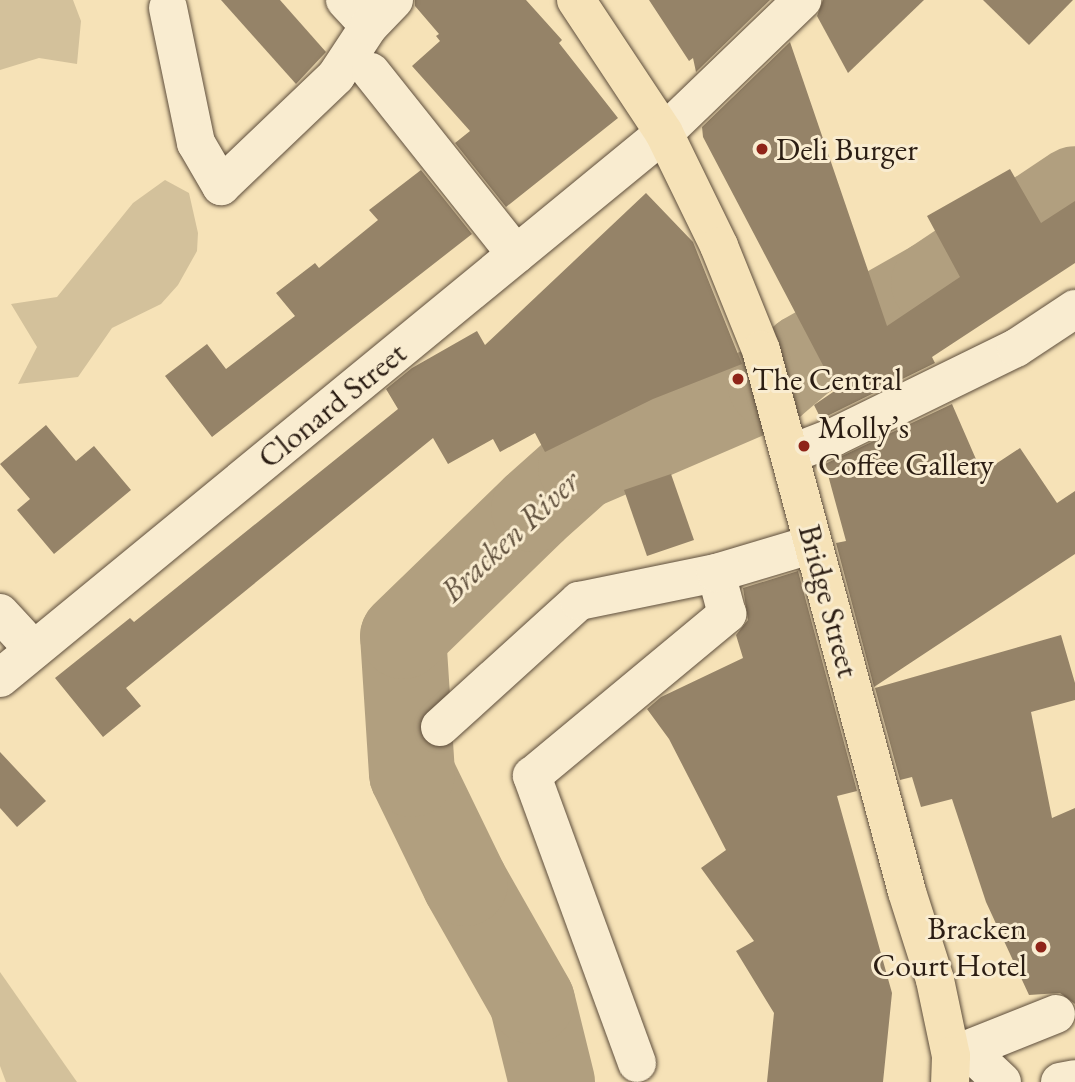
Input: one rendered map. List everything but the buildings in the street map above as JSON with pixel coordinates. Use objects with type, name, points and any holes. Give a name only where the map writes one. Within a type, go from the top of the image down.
[{"type":"main road","name":"Bridge Street","points":[[576,0],[664,133],[719,246],[761,350],[907,892],[959,1067]]},
{"type":"street","name":"Clonard Street","points":[[0,678],[664,133],[802,0]]},
{"type":"street","points":[[168,8],[196,143],[221,186],[336,76],[369,9]]},
{"type":"street","points":[[371,72],[516,254]]},
{"type":"street","points":[[790,454],[834,437],[1016,348],[1075,309]]},
{"type":"street","points":[[440,727],[579,601],[716,573],[814,544]]},
{"type":"street","points":[[637,1063],[532,776],[727,614],[716,573]]},
{"type":"street","points":[[0,613],[34,650]]},
{"type":"street","points":[[959,1067],[1056,1014]]},
{"type":"street","points":[[959,1067],[1002,1082]]},
{"type":"street","points":[[1060,1082],[1075,1079]]},
{"type":"shaded area","points":[[0,0],[73,0],[81,21],[77,64],[39,58],[0,70]]},
{"type":"shaded area","points":[[165,180],[189,193],[198,233],[197,251],[178,285],[161,304],[112,328],[78,377],[18,384],[37,347],[11,304],[57,297],[133,203]]},
{"type":"shaded area","points":[[0,972],[77,1082],[6,1082],[0,1066]]},
{"type":"waterway","name":"Bracken River","points":[[552,1082],[532,1001],[465,883],[412,774],[403,636],[581,467],[771,385],[804,357],[934,283],[1075,189]]},
{"type":"place","name":"Deli Burger","points":[[762,149]]},
{"type":"place","name":"The Central","points":[[738,379]]},
{"type":"place","name":"Molly’s Coffee Gallery","points":[[804,446]]},
{"type":"place","name":"Bracken Court Hotel","points":[[1041,947]]}]
